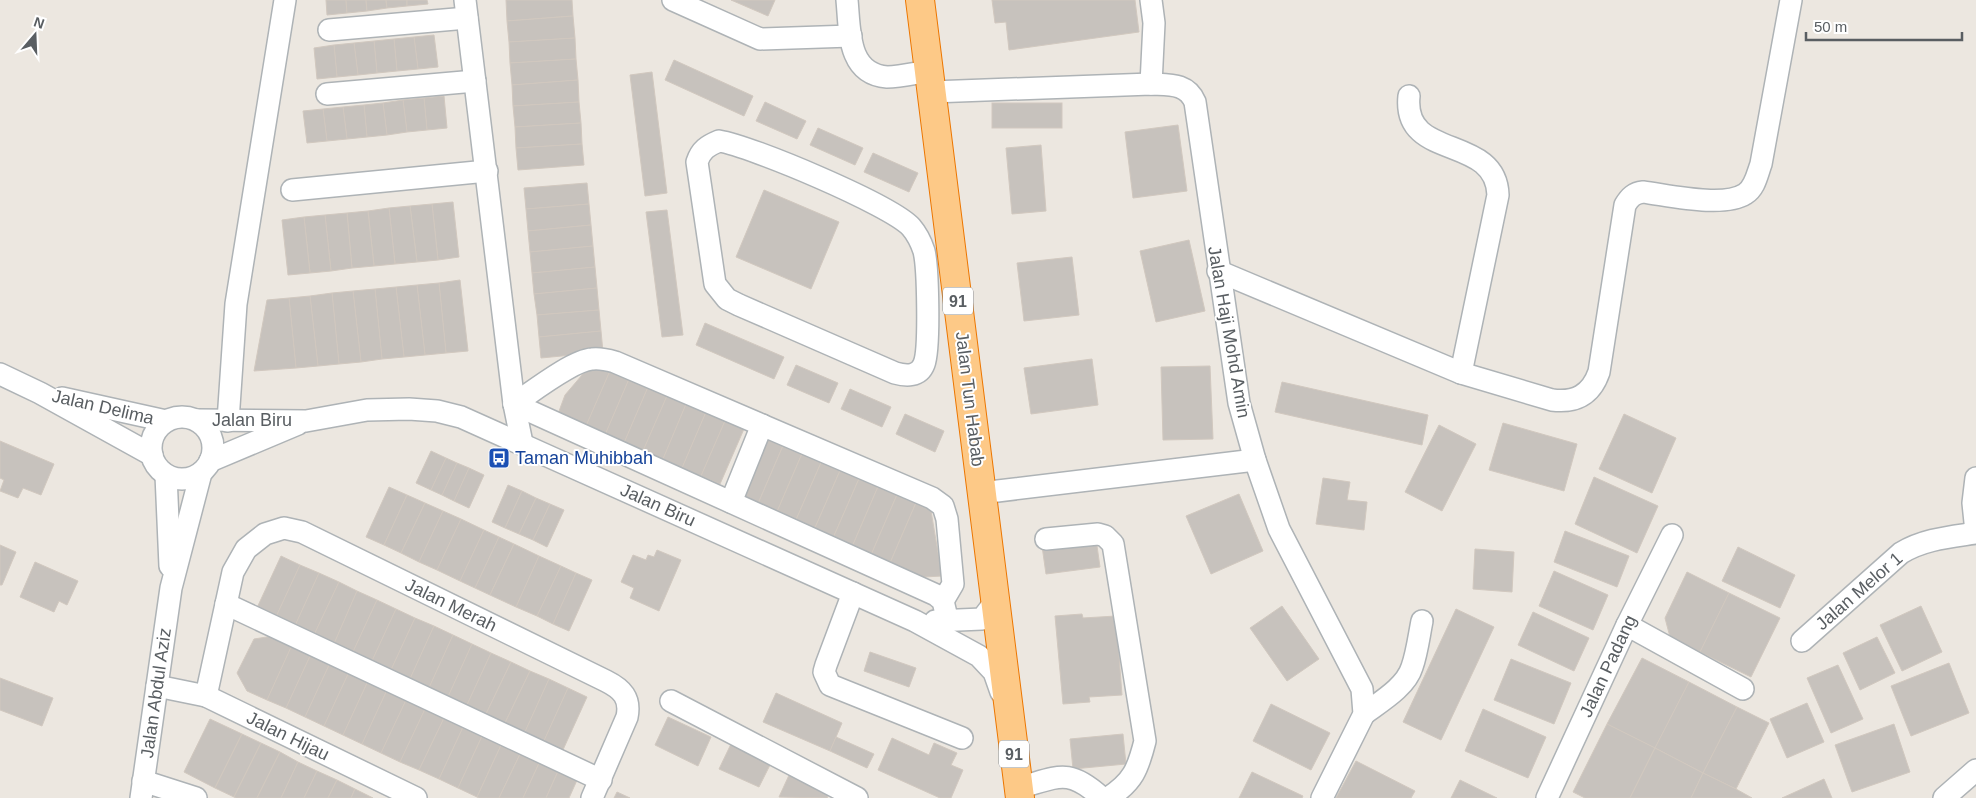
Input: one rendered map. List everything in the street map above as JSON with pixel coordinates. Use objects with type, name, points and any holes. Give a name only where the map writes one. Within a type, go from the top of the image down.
[{"type":"highway","name":"Jalan Tun Habab","points":[[920,0],[1019,793]]},
{"type":"street","points":[[228,421],[236,304],[285,0]]},
{"type":"street","points":[[673,0],[760,39],[851,36]]},
{"type":"street","name":"Jalan Haji Mohd Amin","points":[[847,0],[851,36],[858,62],[869,73],[930,81],[1151,84],[1183,87],[1191,94],[1194,102],[1239,403],[1255,460],[1279,529],[1362,689],[1364,714]]},
{"type":"street","points":[[1151,0],[1154,23],[1151,84]]},
{"type":"street","points":[[1218,271],[1461,373],[1552,400],[1564,402],[1578,399],[1588,392],[1597,377],[1606,337],[1626,205],[1635,193],[1643,192],[1719,200],[1744,195],[1752,188],[1761,164],[1791,0]]},
{"type":"street","points":[[329,30],[466,9],[514,404],[522,443]]},
{"type":"street","points":[[327,94],[475,81]]},
{"type":"street","points":[[1410,96],[1408,111],[1417,130],[1427,137],[1486,164],[1497,182],[1498,195],[1461,373]]},
{"type":"street","points":[[719,141],[732,143],[868,200],[910,226],[919,238],[924,252],[928,316],[924,365],[916,373],[906,376],[886,370],[727,299],[718,289],[712,274],[698,179],[697,162],[700,153],[707,146],[719,141]]},
{"type":"street","points":[[292,190],[487,171]]},
{"type":"street","points":[[928,316],[960,323]]},
{"type":"street","points":[[514,404],[574,365],[590,359],[616,362],[938,502],[943,506],[948,519],[953,580],[952,587],[943,601]]},
{"type":"street","name":"Jalan Delima","points":[[0,374],[40,393],[152,456]]},
{"type":"street","name":"Jalan Delima","points":[[40,393],[166,421]]},
{"type":"street","points":[[514,404],[936,595],[943,601],[948,622]]},
{"type":"street","name":"Jalan Biru","points":[[197,420],[306,420],[367,410],[409,409],[437,411],[461,417],[915,621],[979,656],[994,672],[1008,710]]},
{"type":"street","points":[[171,588],[206,467],[213,452],[210,434],[197,420],[187,417],[176,417],[166,421],[153,436],[152,456],[155,463],[166,475],[184,479],[206,467]]},
{"type":"street","name":"Jalan Biru","points":[[206,467],[306,420]]},
{"type":"street","points":[[731,502],[762,425]]},
{"type":"street","points":[[981,493],[1255,460]]},
{"type":"street","points":[[166,475],[171,588]]},
{"type":"street","points":[[1976,478],[1973,502],[1976,533]]},
{"type":"street","name":"Jalan Merah","points":[[226,604],[233,572],[246,549],[264,534],[284,528],[302,532],[606,681],[622,691],[629,708],[597,789]]},
{"type":"street","name":"Jalan Melor 1","points":[[1802,641],[1901,553],[1912,546],[1925,541],[1976,533]]},
{"type":"street","points":[[1046,539],[1098,534],[1105,536],[1113,544],[1145,741],[1139,766],[1126,786],[1108,798]]},
{"type":"street","name":"Jalan Padang","points":[[1547,798],[1627,625],[1672,535]]},
{"type":"street","name":"Jalan Abdul Aziz","points":[[142,789],[171,588]]},
{"type":"street","points":[[853,593],[824,672],[830,685],[962,738]]},
{"type":"street","name":"Jalan Biru","points":[[915,621],[948,622],[982,619],[995,602]]},
{"type":"street","points":[[206,696],[226,604],[597,789]]},
{"type":"street","points":[[1322,798],[1364,714],[1388,696],[1408,676],[1412,668],[1422,621]]},
{"type":"street","points":[[1627,625],[1743,689]]},
{"type":"street","name":"Jalan Hijau","points":[[157,686],[206,696],[416,798]]},
{"type":"street","points":[[671,701],[857,798]]},
{"type":"street","points":[[1944,798],[1976,770]]},
{"type":"street","points":[[1019,793],[1064,776],[1085,783],[1102,798]]},
{"type":"street","points":[[142,789],[196,798]]},
{"type":"building","points":[[326,0],[346,0],[347,13],[327,15]]},
{"type":"building","points":[[346,0],[366,0],[367,11],[347,13]]},
{"type":"building","points":[[366,0],[386,0],[387,8],[367,11]]},
{"type":"building","points":[[386,0],[407,0],[407,6],[387,8]]},
{"type":"building","points":[[407,0],[427,0],[428,4],[407,6]]},
{"type":"building","points":[[506,0],[572,0],[573,16],[507,21]]},
{"type":"building","points":[[731,0],[775,0],[768,16]]},
{"type":"building","points":[[992,0],[1135,0],[1139,32],[1009,50],[1006,22],[995,23]]},
{"type":"building","points":[[573,16],[575,38],[509,42],[507,21]]},
{"type":"building","points":[[434,35],[438,67],[418,69],[414,37]]},
{"type":"building","points":[[414,37],[418,69],[397,71],[394,39]]},
{"type":"building","points":[[575,38],[576,59],[510,63],[509,42]]},
{"type":"building","points":[[394,39],[397,71],[377,73],[374,41]]},
{"type":"building","points":[[374,41],[377,73],[358,75],[354,43]]},
{"type":"building","points":[[354,43],[358,75],[337,77],[334,45]]},
{"type":"building","points":[[334,45],[337,77],[317,79],[314,48]]},
{"type":"building","points":[[576,59],[578,80],[512,85],[510,63]]},
{"type":"building","points":[[674,60],[753,96],[744,116],[665,80]]},
{"type":"building","points":[[652,72],[667,193],[645,196],[630,75]]},
{"type":"building","points":[[578,80],[579,102],[513,106],[512,85]]},
{"type":"building","points":[[444,96],[447,128],[427,130],[424,98]]},
{"type":"building","points":[[424,98],[427,130],[407,132],[403,100]]},
{"type":"building","points":[[403,100],[407,132],[387,135],[383,103]]},
{"type":"building","points":[[579,102],[581,123],[515,127],[513,106]]},
{"type":"building","points":[[765,102],[806,121],[797,139],[756,121]]},
{"type":"building","points":[[383,103],[387,135],[367,137],[364,105]]},
{"type":"building","points":[[992,103],[1062,103],[1062,128],[992,128]]},
{"type":"building","points":[[364,105],[367,137],[347,139],[343,107]]},
{"type":"building","points":[[343,107],[347,139],[327,141],[323,109]]},
{"type":"building","points":[[323,109],[327,141],[307,143],[303,111]]},
{"type":"building","points":[[581,123],[582,144],[516,148],[515,127]]},
{"type":"building","points":[[1178,125],[1187,191],[1133,198],[1125,132]]},
{"type":"building","points":[[818,128],[863,148],[855,165],[810,145]]},
{"type":"building","points":[[582,144],[584,165],[518,170],[516,148]]},
{"type":"building","points":[[1041,145],[1046,211],[1012,214],[1006,148]]},
{"type":"building","points":[[873,153],[918,173],[909,192],[864,172]]},
{"type":"building","points":[[587,183],[589,204],[526,209],[524,188]]},
{"type":"building","points":[[764,190],[839,222],[811,289],[736,257]]},
{"type":"building","points":[[453,202],[459,257],[438,260],[432,204]]},
{"type":"building","points":[[432,204],[438,260],[417,262],[410,206]]},
{"type":"building","points":[[589,204],[591,225],[528,231],[526,209]]},
{"type":"building","points":[[410,206],[417,262],[395,264],[389,208]]},
{"type":"building","points":[[389,208],[395,264],[374,266],[368,211]]},
{"type":"building","points":[[667,210],[683,335],[662,337],[646,212]]},
{"type":"building","points":[[368,211],[374,266],[352,268],[347,213]]},
{"type":"building","points":[[347,213],[352,268],[331,271],[325,215]]},
{"type":"building","points":[[325,215],[331,271],[310,273],[304,217]]},
{"type":"building","points":[[304,217],[310,273],[288,275],[282,220]]},
{"type":"building","points":[[591,225],[593,246],[530,252],[528,231]]},
{"type":"building","points":[[1189,240],[1205,311],[1156,322],[1140,251]]},
{"type":"building","points":[[593,246],[595,267],[532,273],[530,252]]},
{"type":"building","points":[[1072,257],[1079,315],[1024,321],[1017,263]]},
{"type":"building","points":[[595,267],[597,288],[534,294],[532,273]]},
{"type":"building","points":[[460,280],[468,351],[446,353],[439,283]]},
{"type":"building","points":[[439,283],[446,353],[425,355],[417,285]]},
{"type":"building","points":[[417,285],[425,355],[404,357],[396,287]]},
{"type":"building","points":[[396,287],[404,357],[382,359],[375,289]]},
{"type":"building","points":[[597,288],[599,310],[537,315],[534,294]]},
{"type":"building","points":[[375,289],[382,359],[361,362],[353,291]]},
{"type":"building","points":[[353,291],[361,362],[339,364],[332,293]]},
{"type":"building","points":[[332,293],[339,364],[318,366],[310,296]]},
{"type":"building","points":[[310,296],[318,366],[296,368],[289,298]]},
{"type":"building","points":[[289,298],[296,368],[254,371],[267,300]]},
{"type":"building","points":[[599,310],[601,331],[539,337],[537,315]]},
{"type":"building","points":[[705,323],[784,357],[774,379],[696,345]]},
{"type":"building","points":[[601,331],[603,352],[541,358],[539,337]]},
{"type":"building","points":[[1092,359],[1098,405],[1031,414],[1024,368]]},
{"type":"building","points":[[613,364],[586,426],[558,414],[565,395],[588,368]]},
{"type":"building","points":[[613,364],[632,372],[605,435],[586,426]]},
{"type":"building","points":[[796,365],[838,383],[829,403],[787,385]]},
{"type":"building","points":[[1210,366],[1213,439],[1163,440],[1161,367]]},
{"type":"building","points":[[632,372],[651,380],[624,443],[605,435]]},
{"type":"building","points":[[651,380],[670,389],[643,451],[624,443]]},
{"type":"building","points":[[1282,382],[1428,415],[1422,445],[1275,412]]},
{"type":"building","points":[[670,389],[689,397],[663,459],[643,451]]},
{"type":"building","points":[[850,389],[891,407],[882,427],[841,409]]},
{"type":"building","points":[[689,397],[709,405],[682,468],[663,459]]},
{"type":"building","points":[[709,405],[728,414],[701,476],[682,468]]},
{"type":"building","points":[[728,414],[747,422],[720,484],[701,476]]},
{"type":"building","points":[[905,414],[944,431],[935,452],[896,434]]},
{"type":"building","points":[[1624,414],[1676,438],[1652,493],[1599,469]]},
{"type":"building","points":[[1503,423],[1577,444],[1564,491],[1489,470]]},
{"type":"building","points":[[1439,425],[1476,444],[1442,511],[1405,492]]},
{"type":"building","points":[[766,433],[785,441],[757,506],[738,497]]},
{"type":"building","points":[[0,441],[54,464],[41,495],[23,488],[18,498],[0,491],[4,480],[0,478]]},
{"type":"building","points":[[785,441],[804,449],[776,514],[757,506]]},
{"type":"building","points":[[804,449],[823,458],[795,522],[776,514]]},
{"type":"building","points":[[431,451],[446,458],[431,490],[416,483]]},
{"type":"building","points":[[446,458],[457,463],[442,495],[431,490]]},
{"type":"building","points":[[823,458],[842,466],[814,530],[795,522]]},
{"type":"building","points":[[457,463],[469,468],[454,501],[442,495]]},
{"type":"building","points":[[842,466],[861,474],[833,538],[814,530]]},
{"type":"building","points":[[469,468],[484,475],[469,508],[454,501]]},
{"type":"building","points":[[861,474],[880,482],[852,547],[833,538]]},
{"type":"building","points":[[1594,477],[1658,506],[1637,553],[1575,524]]},
{"type":"building","points":[[1323,478],[1350,482],[1347,500],[1367,502],[1364,530],[1316,524]]},
{"type":"building","points":[[880,482],[899,490],[871,555],[852,547]]},
{"type":"building","points":[[508,485],[522,491],[505,528],[492,522]]},
{"type":"building","points":[[389,487],[407,495],[384,545],[366,537]]},
{"type":"building","points":[[899,490],[918,498],[890,563],[871,555]]},
{"type":"building","points":[[522,491],[536,498],[519,534],[505,528]]},
{"type":"building","points":[[1239,494],[1263,551],[1211,574],[1186,516]]},
{"type":"building","points":[[407,495],[425,503],[401,553],[384,545]]},
{"type":"building","points":[[536,498],[550,504],[533,540],[519,534]]},
{"type":"building","points":[[918,498],[930,505],[942,576],[924,577],[890,563]]},
{"type":"building","points":[[425,503],[443,511],[419,562],[401,553]]},
{"type":"building","points":[[550,504],[564,510],[547,547],[533,540]]},
{"type":"building","points":[[443,511],[461,519],[437,570],[419,562]]},
{"type":"building","points":[[461,519],[484,530],[460,581],[437,570]]},
{"type":"building","points":[[484,530],[499,537],[475,588],[460,581]]},
{"type":"building","points":[[1565,531],[1629,556],[1617,587],[1554,562]]},
{"type":"building","points":[[499,537],[514,544],[490,595],[475,588]]},
{"type":"building","points":[[1096,539],[1100,567],[1046,574],[1042,546]]},
{"type":"building","points":[[514,544],[539,556],[516,607],[490,595]]},
{"type":"building","points":[[0,545],[16,552],[2,585],[0,585]]},
{"type":"building","points":[[1738,547],[1795,575],[1780,608],[1722,581]]},
{"type":"building","points":[[1475,549],[1514,552],[1512,592],[1473,589]]},
{"type":"building","points":[[657,550],[681,560],[659,611],[630,598],[634,588],[621,582],[633,555],[646,560],[648,555],[654,557]]},
{"type":"building","points":[[281,556],[300,565],[275,619],[256,610]]},
{"type":"building","points":[[539,556],[561,566],[537,616],[516,607]]},
{"type":"building","points":[[35,562],[78,581],[67,605],[59,601],[54,612],[20,597]]},
{"type":"building","points":[[300,565],[319,573],[294,628],[275,619]]},
{"type":"building","points":[[561,566],[576,573],[553,624],[537,616]]},
{"type":"building","points":[[1554,571],[1608,595],[1593,630],[1539,606]]},
{"type":"building","points":[[1687,572],[1729,593],[1700,652],[1670,637],[1665,618]]},
{"type":"building","points":[[319,573],[339,582],[313,637],[294,628]]},
{"type":"building","points":[[576,573],[592,580],[569,631],[553,624]]},
{"type":"building","points":[[339,582],[357,591],[333,646],[313,637]]},
{"type":"building","points":[[357,591],[377,600],[352,654],[333,646]]},
{"type":"building","points":[[1729,593],[1780,618],[1751,677],[1700,652]]},
{"type":"building","points":[[377,600],[396,609],[371,663],[352,654]]},
{"type":"building","points":[[1282,606],[1319,659],[1287,681],[1250,628]]},
{"type":"building","points":[[1921,606],[1942,652],[1902,671],[1880,625]]},
{"type":"building","points":[[396,609],[415,618],[390,672],[371,663]]},
{"type":"building","points":[[1456,609],[1494,627],[1441,740],[1403,722]]},
{"type":"building","points":[[1533,612],[1589,638],[1574,671],[1518,645]]},
{"type":"building","points":[[1082,614],[1083,618],[1116,616],[1122,695],[1089,697],[1090,702],[1063,704],[1055,616]]},
{"type":"building","points":[[415,618],[434,626],[409,681],[390,672]]},
{"type":"building","points":[[434,626],[453,635],[428,690],[409,681]]},
{"type":"building","points":[[453,635],[472,644],[447,699],[428,690]]},
{"type":"building","points":[[273,636],[292,645],[267,700],[247,691],[237,673],[254,639]]},
{"type":"building","points":[[1877,637],[1895,673],[1860,690],[1843,653]]},
{"type":"building","points":[[472,644],[491,653],[466,707],[447,699]]},
{"type":"building","points":[[292,645],[311,654],[286,708],[267,700]]},
{"type":"building","points":[[870,652],[916,668],[909,687],[864,671]]},
{"type":"building","points":[[491,653],[511,662],[485,716],[466,707]]},
{"type":"building","points":[[311,654],[330,663],[305,717],[286,708]]},
{"type":"building","points":[[1642,658],[1689,682],[1655,748],[1607,724]]},
{"type":"building","points":[[1511,659],[1571,683],[1554,724],[1494,700]]},
{"type":"building","points":[[511,662],[530,671],[504,725],[485,716]]},
{"type":"building","points":[[330,663],[349,672],[324,726],[305,717]]},
{"type":"building","points":[[1949,663],[1969,713],[1911,736],[1891,686]]},
{"type":"building","points":[[1838,665],[1863,719],[1831,733],[1807,678]]},
{"type":"building","points":[[530,671],[549,679],[524,734],[504,725]]},
{"type":"building","points":[[349,672],[368,681],[343,735],[324,726]]},
{"type":"building","points":[[0,678],[53,698],[42,726],[0,710]]},
{"type":"building","points":[[549,679],[568,688],[543,743],[524,734]]},
{"type":"building","points":[[368,681],[387,690],[362,744],[343,735]]},
{"type":"building","points":[[1689,682],[1737,707],[1703,773],[1655,748]]},
{"type":"building","points":[[568,688],[587,697],[562,752],[543,743]]},
{"type":"building","points":[[387,690],[407,698],[381,753],[362,744]]},
{"type":"building","points":[[776,693],[842,723],[830,751],[763,722]]},
{"type":"building","points":[[407,698],[426,707],[400,762],[381,753]]},
{"type":"building","points":[[1807,703],[1824,742],[1787,758],[1770,719]]},
{"type":"building","points":[[1271,704],[1330,733],[1311,770],[1253,741]]},
{"type":"building","points":[[426,707],[445,716],[419,770],[400,762]]},
{"type":"building","points":[[1737,707],[1769,723],[1736,789],[1703,773]]},
{"type":"building","points":[[1483,709],[1546,737],[1528,778],[1465,751]]},
{"type":"building","points":[[445,716],[464,725],[439,779],[419,770]]},
{"type":"building","points":[[668,717],[711,737],[698,766],[655,745]]},
{"type":"building","points":[[210,719],[242,734],[215,788],[184,772]]},
{"type":"building","points":[[1607,724],[1655,748],[1630,798],[1585,798],[1573,792]]},
{"type":"building","points":[[1894,724],[1910,772],[1852,792],[1835,745]]},
{"type":"building","points":[[464,725],[483,734],[458,788],[439,779]]},
{"type":"building","points":[[242,734],[261,743],[234,797],[215,788]]},
{"type":"building","points":[[483,734],[502,743],[477,797],[458,788]]},
{"type":"building","points":[[1123,734],[1126,764],[1073,769],[1070,739]]},
{"type":"building","points":[[836,737],[874,754],[867,768],[830,751]]},
{"type":"building","points":[[892,738],[929,755],[934,743],[957,753],[951,765],[963,770],[951,798],[940,798],[878,770]]},
{"type":"building","points":[[261,743],[280,752],[257,798],[236,798],[234,797]]},
{"type":"building","points":[[502,743],[521,752],[499,798],[479,798],[477,797]]},
{"type":"building","points":[[731,744],[771,763],[759,787],[719,769]]},
{"type":"building","points":[[1655,748],[1703,773],[1691,798],[1630,798]]},
{"type":"building","points":[[280,752],[298,762],[281,798],[257,798]]},
{"type":"building","points":[[521,752],[540,761],[523,798],[499,798]]},
{"type":"building","points":[[540,761],[559,769],[546,798],[523,798]]},
{"type":"building","points":[[1356,761],[1415,791],[1411,798],[1336,798]]},
{"type":"building","points":[[298,762],[317,771],[304,798],[281,798]]},
{"type":"building","points":[[559,769],[578,778],[569,798],[546,798]]},
{"type":"building","points":[[317,771],[337,780],[328,798],[304,798]]},
{"type":"building","points":[[1252,772],[1303,796],[1302,798],[1239,798]]},
{"type":"building","points":[[790,773],[830,792],[827,798],[779,797]]},
{"type":"building","points":[[1703,773],[1736,789],[1752,798],[1691,798]]},
{"type":"building","points":[[1824,779],[1832,798],[1782,798]]},
{"type":"building","points":[[337,780],[355,789],[351,798],[328,798]]},
{"type":"building","points":[[1460,780],[1497,798],[1451,798]]},
{"type":"building","points":[[355,789],[373,798],[351,798]]},
{"type":"building","points":[[617,792],[630,798],[614,798]]},
{"type":"place","name":"Taman Muhibbah","points":[[499,458]]}]
